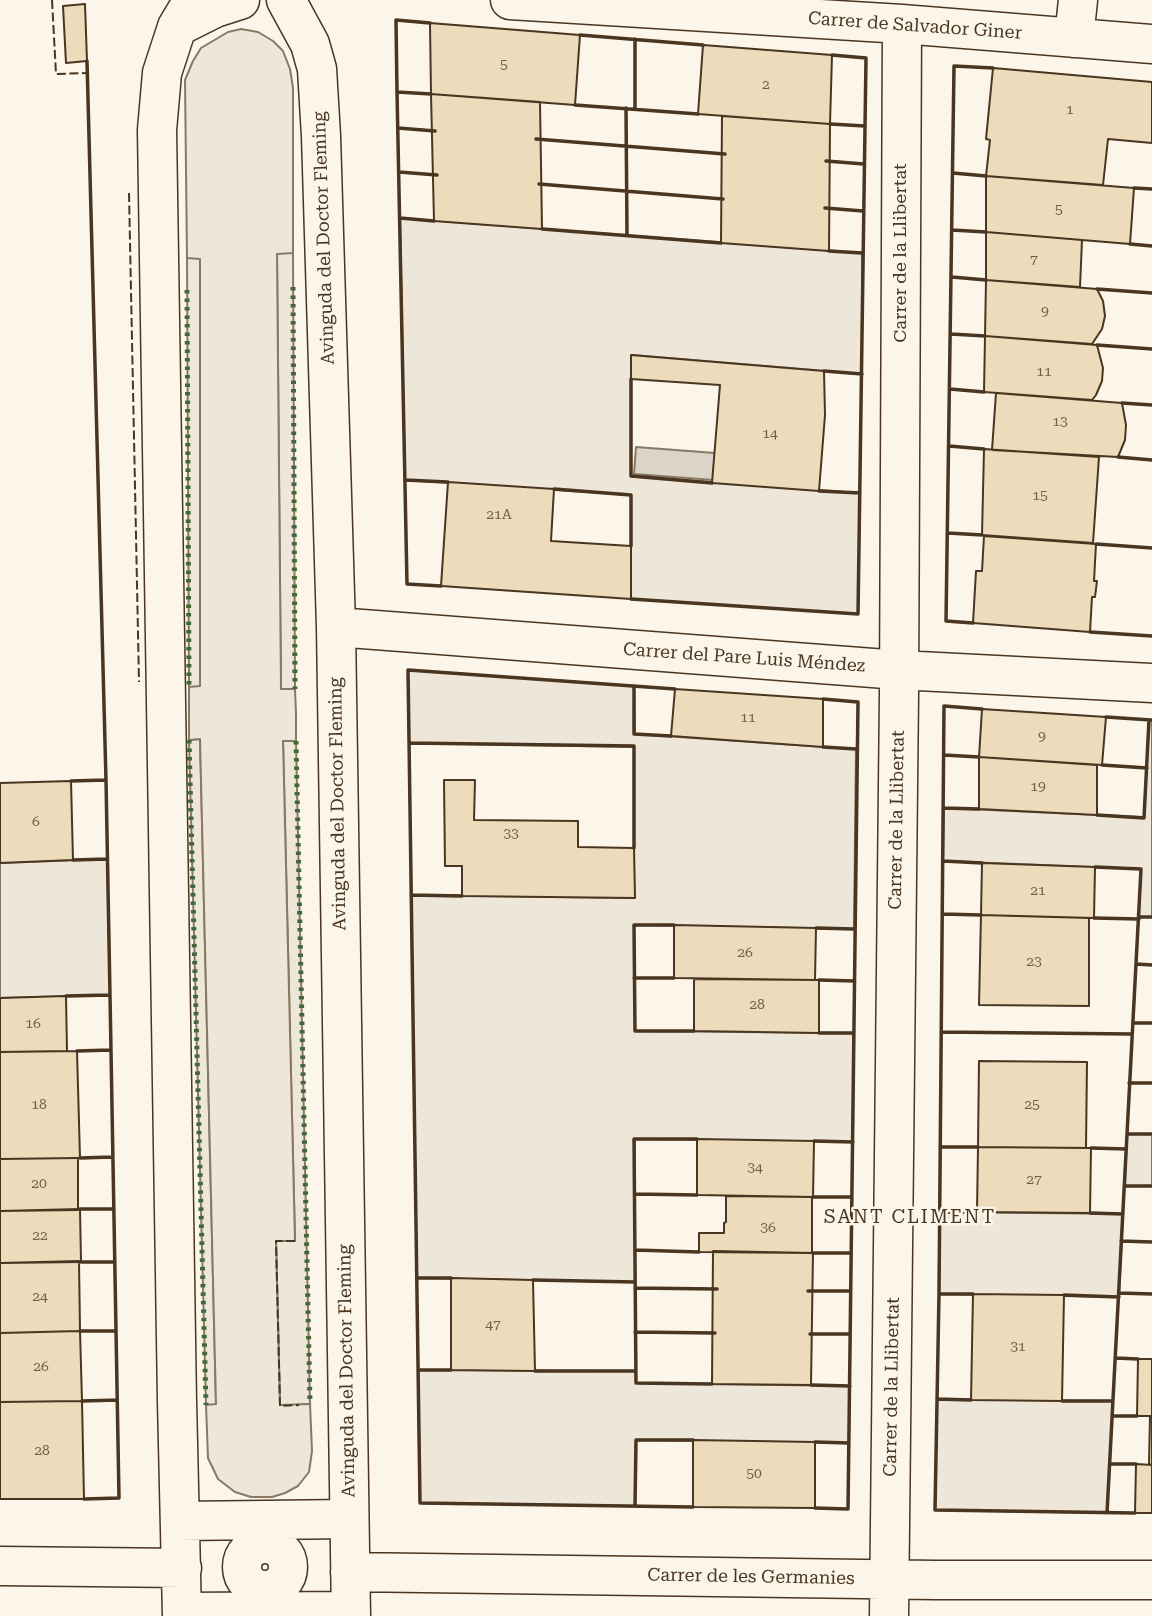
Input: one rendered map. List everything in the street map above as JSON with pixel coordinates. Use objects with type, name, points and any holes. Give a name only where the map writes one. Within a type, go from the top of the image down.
[{"type":"street","points":[[240,0],[185,14],[162,73],[157,130],[182,1614],[351,1614]]},
{"type":"street","name":"Avinguda del Doctor Fleming","points":[[286,0],[310,44],[317,69],[321,136],[336,626],[351,1614]]},
{"type":"street","name":"Carrer de Salvador Giner","points":[[510,0],[688,5],[1152,44]]},
{"type":"street","points":[[1074,38],[1078,0]]},
{"type":"street","name":"Carrer de la Llibertat","points":[[890,1598],[902,24]]},
{"type":"street","name":"Carrer del Pare Luis Méndez","points":[[336,626],[899,670],[1152,684]]},
{"type":"street","points":[[181,1521],[349,1519]]},
{"type":"street","points":[[0,1566],[181,1568]]},
{"type":"street","name":"Carrer de les Germanies","points":[[350,1572],[890,1598],[1152,1580]]},
{"type":"shaded area","points":[[241,29],[258,32],[283,51],[293,88],[293,253],[277,254],[281,689],[295,689],[296,713],[296,741],[283,741],[295,1241],[276,1241],[280,1405],[310,1404],[312,1451],[309,1472],[298,1486],[272,1497],[251,1497],[235,1492],[218,1479],[208,1458],[206,1405],[216,1404],[200,739],[189,740],[189,687],[200,686],[200,259],[187,258],[185,80],[201,48],[228,32]]},
{"type":"shaded area","points":[[400,218],[862,253],[862,374],[632,355],[631,379],[631,476],[860,493],[858,614],[631,599],[631,495],[405,480]]},
{"type":"shaded area","points":[[277,253],[293,253],[295,689],[281,690]]},
{"type":"shaded area","points":[[187,258],[200,258],[200,687],[189,687]]},
{"type":"shaded area","points":[[636,447],[715,453],[713,480],[634,474]]},
{"type":"shaded area","points":[[408,670],[634,686],[635,734],[856,749],[854,929],[634,925],[635,1031],[853,1033],[853,1142],[635,1139],[635,1282],[417,1278],[411,895],[634,898],[634,747],[409,743]]},
{"type":"shaded area","points":[[1149,720],[1152,720],[1152,917],[1139,917],[1141,869],[943,861],[944,808],[1144,817]]},
{"type":"shaded area","points":[[200,739],[216,1405],[206,1405],[189,740]]},
{"type":"shaded area","points":[[283,740],[296,741],[310,1404],[280,1406],[276,1241],[295,1240]]},
{"type":"shaded area","points":[[107,859],[110,995],[0,998],[0,863]]},
{"type":"shaded area","points":[[1127,1134],[1152,1134],[1152,1186],[1125,1186]]},
{"type":"shaded area","points":[[939,1212],[1123,1214],[1119,1297],[939,1294]]},
{"type":"shaded area","points":[[418,1370],[635,1371],[636,1383],[850,1386],[849,1443],[636,1440],[635,1506],[420,1503]]},
{"type":"shaded area","points":[[937,1399],[1113,1401],[1107,1513],[935,1510]]},
{"type":"building","points":[[85,4],[87,61],[66,63],[63,6]]},
{"type":"building","points":[[430,23],[580,35],[575,105],[431,94]]},
{"type":"building","points":[[703,45],[832,55],[830,124],[698,114]]},
{"type":"building","points":[[993,68],[1152,82],[1152,143],[1108,139],[1103,185],[986,176],[990,140],[986,139]]},
{"type":"building","points":[[431,94],[540,102],[542,229],[434,221]]},
{"type":"building","points":[[722,116],[830,124],[829,251],[721,243]]},
{"type":"building","points":[[986,176],[1134,188],[1130,244],[986,232]]},
{"type":"building","points":[[986,232],[1082,240],[1080,287],[986,280]]},
{"type":"building","points":[[986,280],[1097,289],[1103,301],[1105,316],[1102,329],[1092,344],[985,336]]},
{"type":"building","points":[[985,336],[1097,345],[1103,368],[1102,381],[1096,395],[1092,400],[984,392]]},
{"type":"building","points":[[631,355],[824,371],[825,415],[819,491],[712,483],[720,385],[631,379]]},
{"type":"building","points":[[996,393],[1122,403],[1126,425],[1125,440],[1118,457],[992,450]]},
{"type":"building","points":[[984,449],[1099,457],[1093,543],[982,535]]},
{"type":"building","points":[[448,482],[554,489],[551,541],[631,546],[631,599],[441,586]]},
{"type":"building","points":[[984,536],[1096,544],[1094,581],[1097,581],[1095,597],[1092,597],[1090,632],[973,623],[976,571],[982,571]]},
{"type":"building","points":[[675,689],[823,699],[823,747],[671,736]]},
{"type":"building","points":[[982,709],[1106,717],[1102,765],[979,757]]},
{"type":"building","points":[[979,757],[1097,765],[1097,815],[979,809]]},
{"type":"building","points":[[444,780],[475,780],[474,820],[578,821],[578,847],[634,848],[635,898],[462,896],[462,866],[445,866]]},
{"type":"building","points":[[71,781],[73,860],[0,863],[0,783]]},
{"type":"building","points":[[982,863],[1095,867],[1094,918],[981,915]]},
{"type":"building","points":[[981,915],[1089,918],[1089,1006],[979,1005]]},
{"type":"building","points":[[674,925],[816,928],[815,980],[674,978]]},
{"type":"building","points":[[694,979],[819,980],[819,1033],[694,1031]]},
{"type":"building","points":[[66,996],[67,1051],[0,1052],[0,998]]},
{"type":"building","points":[[77,1051],[80,1158],[0,1159],[0,1052]]},
{"type":"building","points":[[979,1061],[1087,1062],[1086,1148],[978,1147]]},
{"type":"building","points":[[697,1139],[814,1141],[813,1197],[697,1195]]},
{"type":"building","points":[[978,1147],[1091,1148],[1090,1213],[977,1212]]},
{"type":"building","points":[[78,1158],[78,1210],[0,1211],[0,1159]]},
{"type":"building","points":[[726,1196],[812,1197],[812,1253],[699,1252],[699,1233],[724,1233]]},
{"type":"building","points":[[80,1209],[81,1262],[0,1263],[0,1211]]},
{"type":"building","points":[[713,1251],[813,1253],[811,1385],[712,1384]]},
{"type":"building","points":[[79,1261],[80,1331],[0,1333],[0,1263]]},
{"type":"building","points":[[451,1278],[533,1280],[535,1371],[451,1370]]},
{"type":"building","points":[[973,1294],[1064,1295],[1062,1401],[971,1400]]},
{"type":"building","points":[[80,1331],[82,1401],[0,1402],[0,1333]]},
{"type":"building","points":[[1138,1359],[1152,1359],[1152,1416],[1137,1416]]},
{"type":"building","points":[[82,1401],[84,1499],[0,1499],[0,1402]]},
{"type":"building","points":[[1152,1416],[1152,1465],[1149,1464]]},
{"type":"building","points":[[693,1440],[815,1442],[815,1508],[693,1507]]},
{"type":"building","points":[[1136,1464],[1152,1465],[1152,1513],[1135,1513]]},
{"type":"hedge","points":[[293,287],[295,689]]},
{"type":"hedge","points":[[187,290],[189,687]]},
{"type":"hedge","points":[[189,740],[206,1405]]},
{"type":"hedge","points":[[296,741],[310,1404]]},
{"type":"fence","points":[[52,0],[56,74],[87,73]]},
{"type":"fence","points":[[129,193],[139,682]]},
{"type":"fence","points":[[295,1241],[276,1241],[280,1406],[299,1405]]},
{"type":"wall","points":[[430,23],[396,20],[397,92],[407,584],[441,586]]},
{"type":"wall","points":[[580,35],[703,45]]},
{"type":"wall","points":[[635,39],[635,109]]},
{"type":"wall","points":[[631,599],[858,614],[866,58],[832,55]]},
{"type":"wall","points":[[87,61],[106,780]]},
{"type":"wall","points":[[973,623],[946,621],[954,66],[993,68]]},
{"type":"wall","points":[[397,92],[431,94]]},
{"type":"wall","points":[[575,105],[698,114]]},
{"type":"wall","points":[[626,108],[627,235]]},
{"type":"wall","points":[[830,124],[865,126]]},
{"type":"wall","points":[[398,128],[435,131]]},
{"type":"wall","points":[[536,139],[725,154]]},
{"type":"wall","points":[[826,161],[864,164]]},
{"type":"wall","points":[[399,172],[437,175]]},
{"type":"wall","points":[[953,173],[986,176]]},
{"type":"wall","points":[[539,184],[723,199]]},
{"type":"wall","points":[[1134,188],[1152,189]]},
{"type":"wall","points":[[825,208],[863,211]]},
{"type":"wall","points":[[400,218],[434,221]]},
{"type":"wall","points":[[542,229],[721,243]]},
{"type":"wall","points":[[952,230],[986,232]]},
{"type":"wall","points":[[1130,244],[1152,246]]},
{"type":"wall","points":[[829,251],[862,253]]},
{"type":"wall","points":[[952,277],[986,280]]},
{"type":"wall","points":[[1097,289],[1152,293]]},
{"type":"wall","points":[[951,334],[985,336]]},
{"type":"wall","points":[[1097,345],[1152,349]]},
{"type":"wall","points":[[824,371],[862,374]]},
{"type":"wall","points":[[631,379],[631,476],[712,483]]},
{"type":"wall","points":[[950,389],[984,392]]},
{"type":"wall","points":[[1122,403],[1152,405]]},
{"type":"wall","points":[[949,446],[984,449]]},
{"type":"wall","points":[[1118,457],[1152,460]]},
{"type":"wall","points":[[405,480],[448,482]]},
{"type":"wall","points":[[554,489],[631,495],[631,546]]},
{"type":"wall","points":[[819,491],[860,493]]},
{"type":"wall","points":[[948,533],[982,535]]},
{"type":"wall","points":[[1096,544],[1152,548]]},
{"type":"wall","points":[[1090,632],[1152,636]]},
{"type":"wall","points":[[675,689],[408,670],[420,1503],[693,1507]]},
{"type":"wall","points":[[634,686],[634,734],[671,736]]},
{"type":"wall","points":[[815,1508],[848,1509],[858,702],[823,699]]},
{"type":"wall","points":[[982,709],[944,706],[935,1510],[1135,1513]]},
{"type":"wall","points":[[1106,717],[1151,720]]},
{"type":"wall","points":[[1097,815],[1144,818],[1149,720]]},
{"type":"wall","points":[[409,743],[634,746],[634,848]]},
{"type":"wall","points":[[823,747],[856,749]]},
{"type":"wall","points":[[944,755],[979,757]]},
{"type":"wall","points":[[1102,765],[1147,768]]},
{"type":"wall","points":[[71,781],[106,780],[110,995],[119,1498],[84,1499]]},
{"type":"wall","points":[[944,808],[979,809]]},
{"type":"wall","points":[[73,860],[107,859]]},
{"type":"wall","points":[[943,861],[982,863]]},
{"type":"wall","points":[[1095,867],[1141,869],[1107,1513]]},
{"type":"wall","points":[[411,895],[462,896]]},
{"type":"wall","points":[[942,914],[981,915]]},
{"type":"wall","points":[[1139,917],[1152,917]]},
{"type":"wall","points":[[1094,918],[1139,919]]},
{"type":"wall","points":[[674,925],[634,925],[635,1031],[694,1031]]},
{"type":"wall","points":[[816,928],[854,929]]},
{"type":"wall","points":[[1136,964],[1152,965]]},
{"type":"wall","points":[[634,978],[674,978]]},
{"type":"wall","points":[[819,980],[854,981]]},
{"type":"wall","points":[[66,996],[110,995]]},
{"type":"wall","points":[[1133,1023],[1152,1023]]},
{"type":"wall","points":[[941,1032],[1132,1034]]},
{"type":"wall","points":[[819,1033],[853,1033]]},
{"type":"wall","points":[[77,1051],[110,1050]]},
{"type":"wall","points":[[1129,1083],[1152,1083]]},
{"type":"wall","points":[[1127,1134],[1152,1134]]},
{"type":"wall","points":[[697,1139],[634,1139],[636,1383],[712,1384]]},
{"type":"wall","points":[[814,1141],[853,1142]]},
{"type":"wall","points":[[940,1147],[978,1147]]},
{"type":"wall","points":[[1091,1148],[1126,1149]]},
{"type":"wall","points":[[80,1158],[112,1157]]},
{"type":"wall","points":[[1125,1186],[1152,1186]]},
{"type":"wall","points":[[635,1194],[697,1195]]},
{"type":"wall","points":[[813,1197],[851,1197]]},
{"type":"wall","points":[[80,1209],[114,1209]]},
{"type":"wall","points":[[939,1212],[977,1212]]},
{"type":"wall","points":[[1090,1213],[1123,1214]]},
{"type":"wall","points":[[1121,1241],[1152,1242]]},
{"type":"wall","points":[[635,1250],[699,1252]]},
{"type":"wall","points":[[813,1253],[851,1253]]},
{"type":"wall","points":[[81,1262],[114,1262]]},
{"type":"wall","points":[[417,1278],[451,1278]]},
{"type":"wall","points":[[533,1280],[635,1282]]},
{"type":"wall","points":[[635,1288],[717,1289]]},
{"type":"wall","points":[[808,1291],[850,1291]]},
{"type":"wall","points":[[1119,1293],[1152,1294]]},
{"type":"wall","points":[[939,1294],[973,1294]]},
{"type":"wall","points":[[1064,1295],[1119,1297]]},
{"type":"wall","points":[[80,1331],[115,1331]]},
{"type":"wall","points":[[635,1332],[715,1333]]},
{"type":"wall","points":[[810,1334],[850,1334]]},
{"type":"wall","points":[[1116,1358],[1138,1359]]},
{"type":"wall","points":[[418,1370],[451,1370]]},
{"type":"wall","points":[[535,1371],[635,1371]]},
{"type":"wall","points":[[811,1385],[850,1386]]},
{"type":"wall","points":[[937,1399],[971,1400]]},
{"type":"wall","points":[[82,1401],[117,1400]]},
{"type":"wall","points":[[1062,1401],[1113,1401]]},
{"type":"wall","points":[[1112,1416],[1137,1416]]},
{"type":"wall","points":[[635,1506],[636,1440],[693,1440]]},
{"type":"wall","points":[[815,1442],[849,1443]]},
{"type":"wall","points":[[1110,1464],[1136,1464]]},
{"type":"district","name":"SANT CLIMENT","points":[[910,1217]]}]
